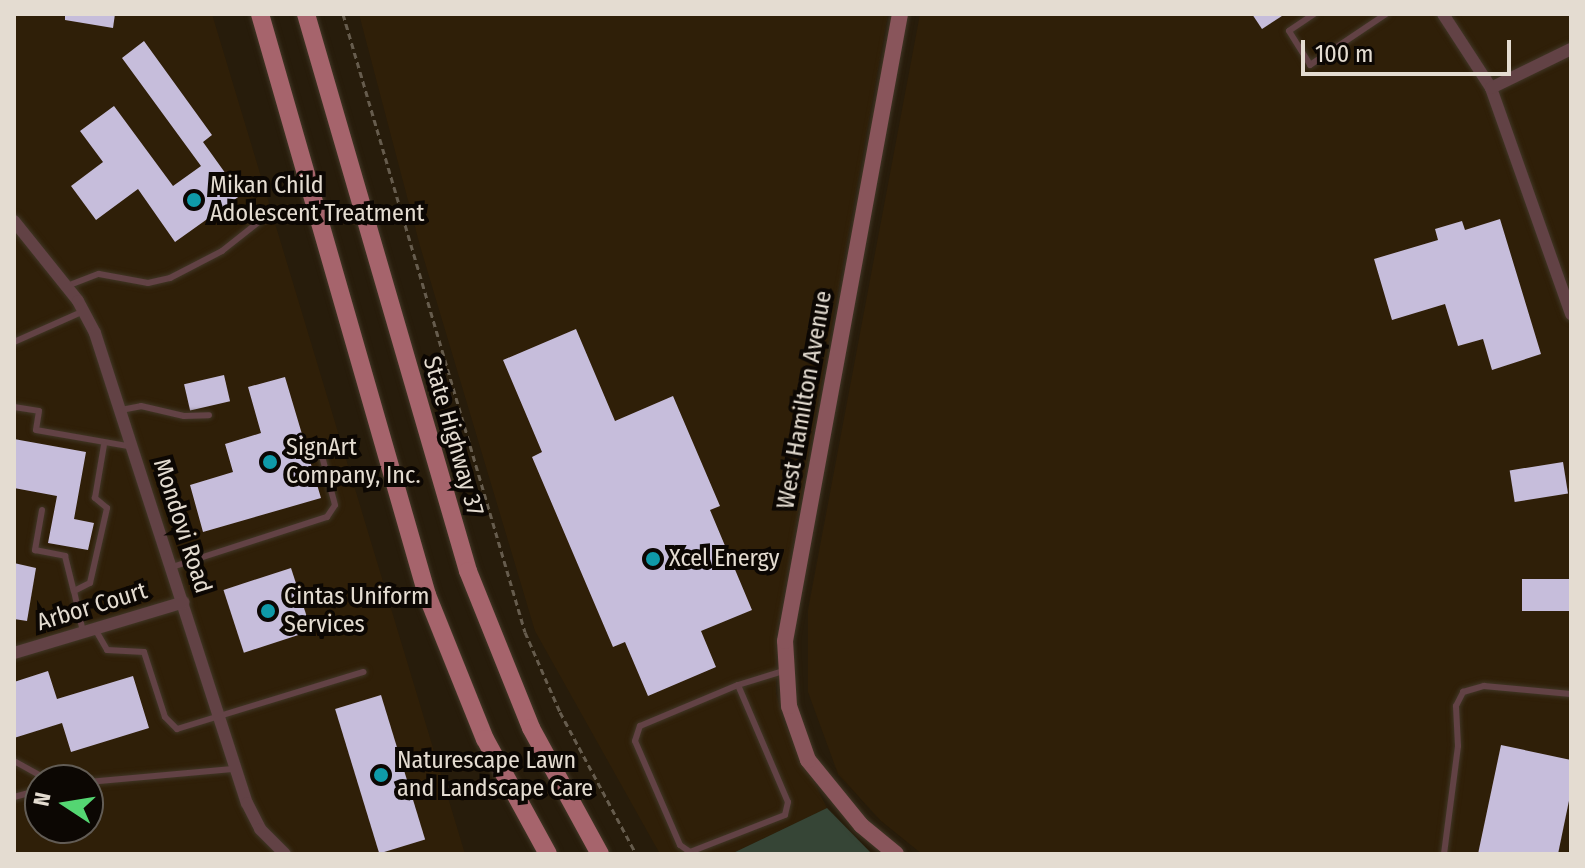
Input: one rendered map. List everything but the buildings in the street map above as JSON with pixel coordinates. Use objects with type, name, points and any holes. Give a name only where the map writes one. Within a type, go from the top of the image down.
[{"type":"main road","points":[[260,14],[427,595],[485,739],[548,854]]},
{"type":"main road","name":"State Highway 37","points":[[306,14],[468,571],[531,728],[600,854]]},
{"type":"street","name":"West Hamilton Avenue","points":[[896,854],[861,825],[808,760],[789,706],[785,641],[900,14]]},
{"type":"street","points":[[1443,14],[1491,88],[1571,314]]},
{"type":"street","points":[[1491,88],[1571,49]]},
{"type":"street","name":"Mondovi Road","points":[[14,221],[84,311],[134,447],[235,769],[260,829],[285,854]]},
{"type":"street","name":"Arbor Court","points":[[14,653],[184,602]]},
{"type":"lane","points":[[1314,14],[1289,31],[1310,65],[1386,14]]},
{"type":"lane","points":[[67,286],[99,274],[148,283],[170,278],[222,251],[265,217]]},
{"type":"lane","points":[[14,342],[84,311]]},
{"type":"lane","points":[[121,410],[141,406],[184,416],[209,415]]},
{"type":"lane","points":[[14,407],[39,411],[36,430],[104,445],[134,447]]},
{"type":"lane","points":[[74,591],[90,583],[107,508],[95,498],[104,445]]},
{"type":"lane","points":[[172,567],[327,517],[335,505],[322,456]]},
{"type":"lane","points":[[42,510],[35,550],[65,556],[89,631],[107,650],[144,652],[165,717],[177,729],[364,672]]},
{"type":"lane","points":[[738,685],[788,802],[785,815],[690,852],[680,845],[635,741],[640,726],[738,685],[787,670]]},
{"type":"lane","points":[[1444,854],[1458,746],[1456,706],[1463,692],[1484,686],[1571,694]]},
{"type":"lane","points":[[104,781],[235,769]]},
{"type":"path","points":[[343,14],[525,632],[560,712],[636,854]]},
{"type":"shaded area","points":[[14,14],[212,14],[465,854],[14,854]]},
{"type":"shaded area","points":[[359,14],[888,14],[776,635],[776,693],[783,720],[827,808],[731,854],[660,854],[535,631],[420,246]]},
{"type":"shaded area","points":[[920,14],[1571,14],[1571,854],[922,854],[881,821],[838,774],[808,692],[808,610]]},
{"type":"green space","points":[[827,808],[872,854],[731,854]]},
{"type":"place","name":"Mikan Child Adolescent Treatment","points":[[194,200]]},
{"type":"place","name":"SignArt Company, Inc.","points":[[270,462]]},
{"type":"place","name":"Xcel Energy","points":[[653,559]]},
{"type":"place","name":"Cintas Uniform Services","points":[[268,611]]},
{"type":"place","name":"Naturescape Lawn and Landscape Care","points":[[381,775]]}]
